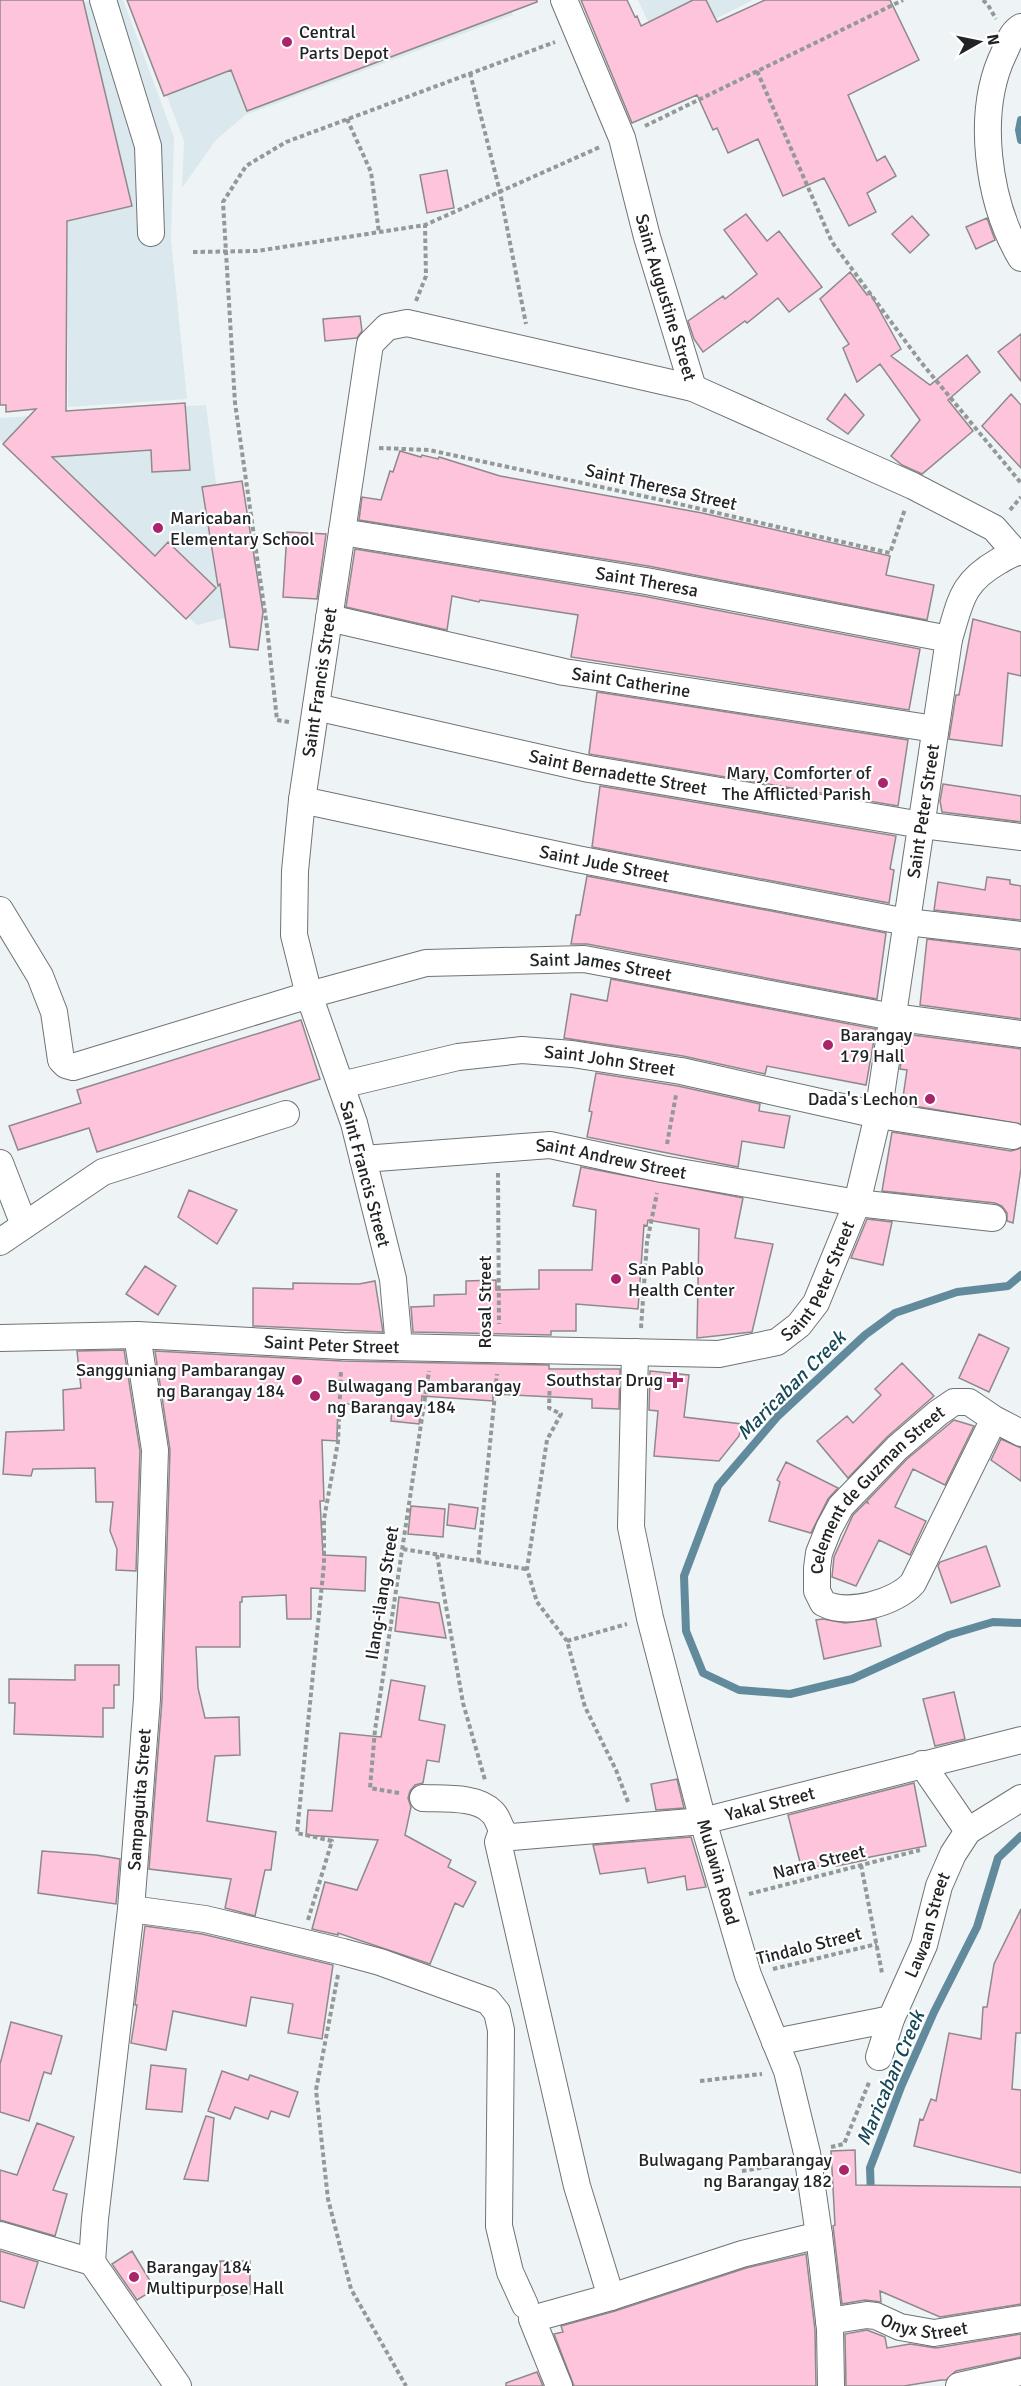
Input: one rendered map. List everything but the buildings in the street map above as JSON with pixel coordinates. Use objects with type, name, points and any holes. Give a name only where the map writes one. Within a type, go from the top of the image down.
[{"type":"street","points":[[103,0],[148,146],[151,233]]},
{"type":"street","name":"Saint Augustine Street","points":[[564,0],[622,138],[647,237],[693,388],[913,486],[994,528],[1018,552]]},
{"type":"street","points":[[1021,27],[1014,31],[997,67],[988,102],[990,158],[1000,215],[1021,258]]},
{"type":"street","points":[[407,323],[693,388]]},
{"type":"street","name":"Saint Francis Street","points":[[399,1347],[393,1279],[354,1123],[309,995],[294,935],[295,871],[302,800],[369,344],[387,327],[407,323]]},
{"type":"street","name":"Saint Theresa","points":[[342,532],[645,581],[949,639]]},
{"type":"street","name":"Saint Peter Street","points":[[0,1338],[137,1335],[341,1346],[719,1354],[777,1342],[799,1325],[816,1303],[857,1203],[878,1115],[949,639],[964,591],[985,570],[1018,552]]},
{"type":"street","name":"Saint Catherine","points":[[329,618],[564,672],[935,729]]},
{"type":"street","name":"Saint Bernadette Street","points":[[315,717],[589,769],[922,825],[1021,837]]},
{"type":"street","name":"Saint Jude Street","points":[[302,800],[577,860],[907,922],[1021,935]]},
{"type":"street","name":"Saint James Street","points":[[0,910],[40,976],[54,1012],[61,1060],[73,1067],[309,995],[426,963],[584,959],[893,1017],[1021,1034]]},
{"type":"street","name":"Saint John Street","points":[[341,1084],[458,1057],[522,1050],[572,1054],[681,1071],[878,1115],[1013,1136]]},
{"type":"street","points":[[0,1242],[103,1172],[286,1114]]},
{"type":"street","name":"Saint Andrew Street","points":[[363,1160],[550,1145],[662,1170],[857,1203],[993,1218]]},
{"type":"street","points":[[0,1162],[24,1225]]},
{"type":"street","name":"Sampaguita Street","points":[[92,2262],[131,1909],[147,1699],[155,1450],[137,1335]]},
{"type":"street","name":"Mulawin Road","points":[[638,1353],[631,1527],[650,1618],[703,1821],[748,1975],[787,2071],[808,2157],[829,2321],[831,2386]]},
{"type":"street","name":"Celement de Guzman Street","points":[[994,1419],[909,1588],[897,1597],[865,1606],[835,1607],[823,1603],[817,1591],[816,1568],[829,1528],[841,1506],[897,1448],[950,1404],[957,1401],[969,1402],[994,1419],[1021,1433]]},
{"type":"street","name":"Yakal Street","points":[[423,1798],[468,1801],[497,1821],[506,1835],[512,1837],[703,1821],[1021,1740]]},
{"type":"street","points":[[922,1764],[968,1831]]},
{"type":"street","name":"Lawaan Street","points":[[879,2057],[891,2019],[924,1945],[939,1886],[953,1854],[968,1831],[1021,1798]]},
{"type":"street","points":[[497,1821],[498,1842],[577,2186],[611,2297]]},
{"type":"street","points":[[131,1909],[205,1919],[343,1952],[380,1962],[488,2001],[497,2012],[501,2030],[499,2226],[510,2272],[559,2386]]},
{"type":"street","points":[[775,2042],[891,2019]]},
{"type":"street","points":[[0,2235],[92,2262],[178,2386]]},
{"type":"street","points":[[529,2312],[611,2297],[742,2254],[819,2235]]},
{"type":"street","name":"Onyx Street","points":[[829,2321],[867,2315],[876,2316],[900,2327],[934,2332],[1021,2319]]},
{"type":"street","points":[[959,2386],[1021,2372]]},
{"type":"path","points":[[193,252],[257,251],[425,225],[622,138],[903,0]]},
{"type":"path","points":[[315,717],[277,720],[267,627],[235,403],[223,202],[246,166],[285,142],[579,33]]},
{"type":"path","points":[[758,71],[832,242],[920,361],[1021,483]]},
{"type":"path","points":[[470,73],[500,192],[531,351]]},
{"type":"path","points":[[347,119],[371,172],[379,232]]},
{"type":"path","points":[[407,323],[426,276],[425,225]]},
{"type":"path","name":"Saint Theresa Street","points":[[354,447],[429,450],[666,501],[890,553],[913,486]]},
{"type":"path","points":[[638,1353],[647,1242],[681,1071]]},
{"type":"path","name":"Rosal Street","points":[[478,1563],[499,1350],[498,1148]]},
{"type":"path","points":[[301,1942],[332,1841],[297,1833],[324,1564],[324,1518],[338,1442],[341,1346]]},
{"type":"path","name":"Ilang-ilang Street","points":[[423,1798],[370,1788],[375,1730],[433,1348]]},
{"type":"path","points":[[551,1351],[549,1408],[561,1414],[547,1440],[527,1569],[537,1602],[567,1641],[585,1707],[616,1770],[638,1826]]},
{"type":"path","points":[[403,1550],[527,1569]]},
{"type":"path","points":[[437,1555],[463,1703],[497,1821]]},
{"type":"path","points":[[567,1641],[650,1618]]},
{"type":"path","name":"Narra Street","points":[[726,1900],[920,1850]]},
{"type":"path","points":[[861,1865],[883,1976]]},
{"type":"path","name":"Tindalo Street","points":[[748,1975],[877,1944]]},
{"type":"path","points":[[343,1952],[316,2090],[328,2199],[351,2289],[406,2386]]},
{"type":"path","points":[[742,2171],[808,2157],[844,2144],[879,2057]]},
{"type":"path","points":[[700,2081],[787,2071]]},
{"type":"shaded area","points":[[0,0],[83,0],[84,3],[95,0],[123,0],[174,137],[171,239],[187,399],[68,407],[68,222],[0,236]]},
{"type":"shaded area","name":"Central Parts Depot","points":[[130,0],[508,0],[513,15],[245,115],[215,141],[182,188],[184,141]]},
{"type":"shaded area","points":[[638,0],[753,0],[660,47]]},
{"type":"shaded area","name":"Maricaban Elementary School","points":[[206,405],[233,616],[197,625],[0,440],[0,418]]},
{"type":"waterway","name":"Maricaban Creek","points":[[1021,120],[1019,130],[1021,140]]},
{"type":"waterway","name":"Maricaban Creek","points":[[1021,1275],[1008,1286],[957,1292],[895,1313],[865,1335],[778,1416],[718,1486],[684,1576],[686,1631],[703,1673],[739,1690],[790,1694],[852,1679],[949,1635],[993,1622],[1021,1623]]},
{"type":"waterway","name":"Maricaban Creek","points":[[871,2195],[870,2168],[901,2087],[934,2012],[977,1927],[998,1858],[1021,1836]]},
{"type":"place","name":"Central Parts Depot","points":[[287,42]]},
{"type":"place","name":"Maricaban Elementary School","points":[[158,528]]},
{"type":"place","name":"Mary, Comforter of The Afflicted Parish","points":[[883,783]]},
{"type":"place","name":"Barangay 179 Hall","points":[[828,1045]]},
{"type":"place","name":"Dada's Lechon","points":[[930,1099]]},
{"type":"place","name":"San Pablo Health Center","points":[[616,1279]]},
{"type":"place","name":"Sangguniang Pambarangay ng Barangay 184","points":[[297,1380]]},
{"type":"place","name":"Southstar Drug","points":[[675,1380]]},
{"type":"place","name":"Bulwagang Pambarangay ng Barangay 184","points":[[315,1396]]},
{"type":"place","name":"Bulwagang Pambarangay ng Barangay 182","points":[[844,2170]]},
{"type":"place","name":"Barangay 184 Multipurpose Hall","points":[[134,2277]]}]
